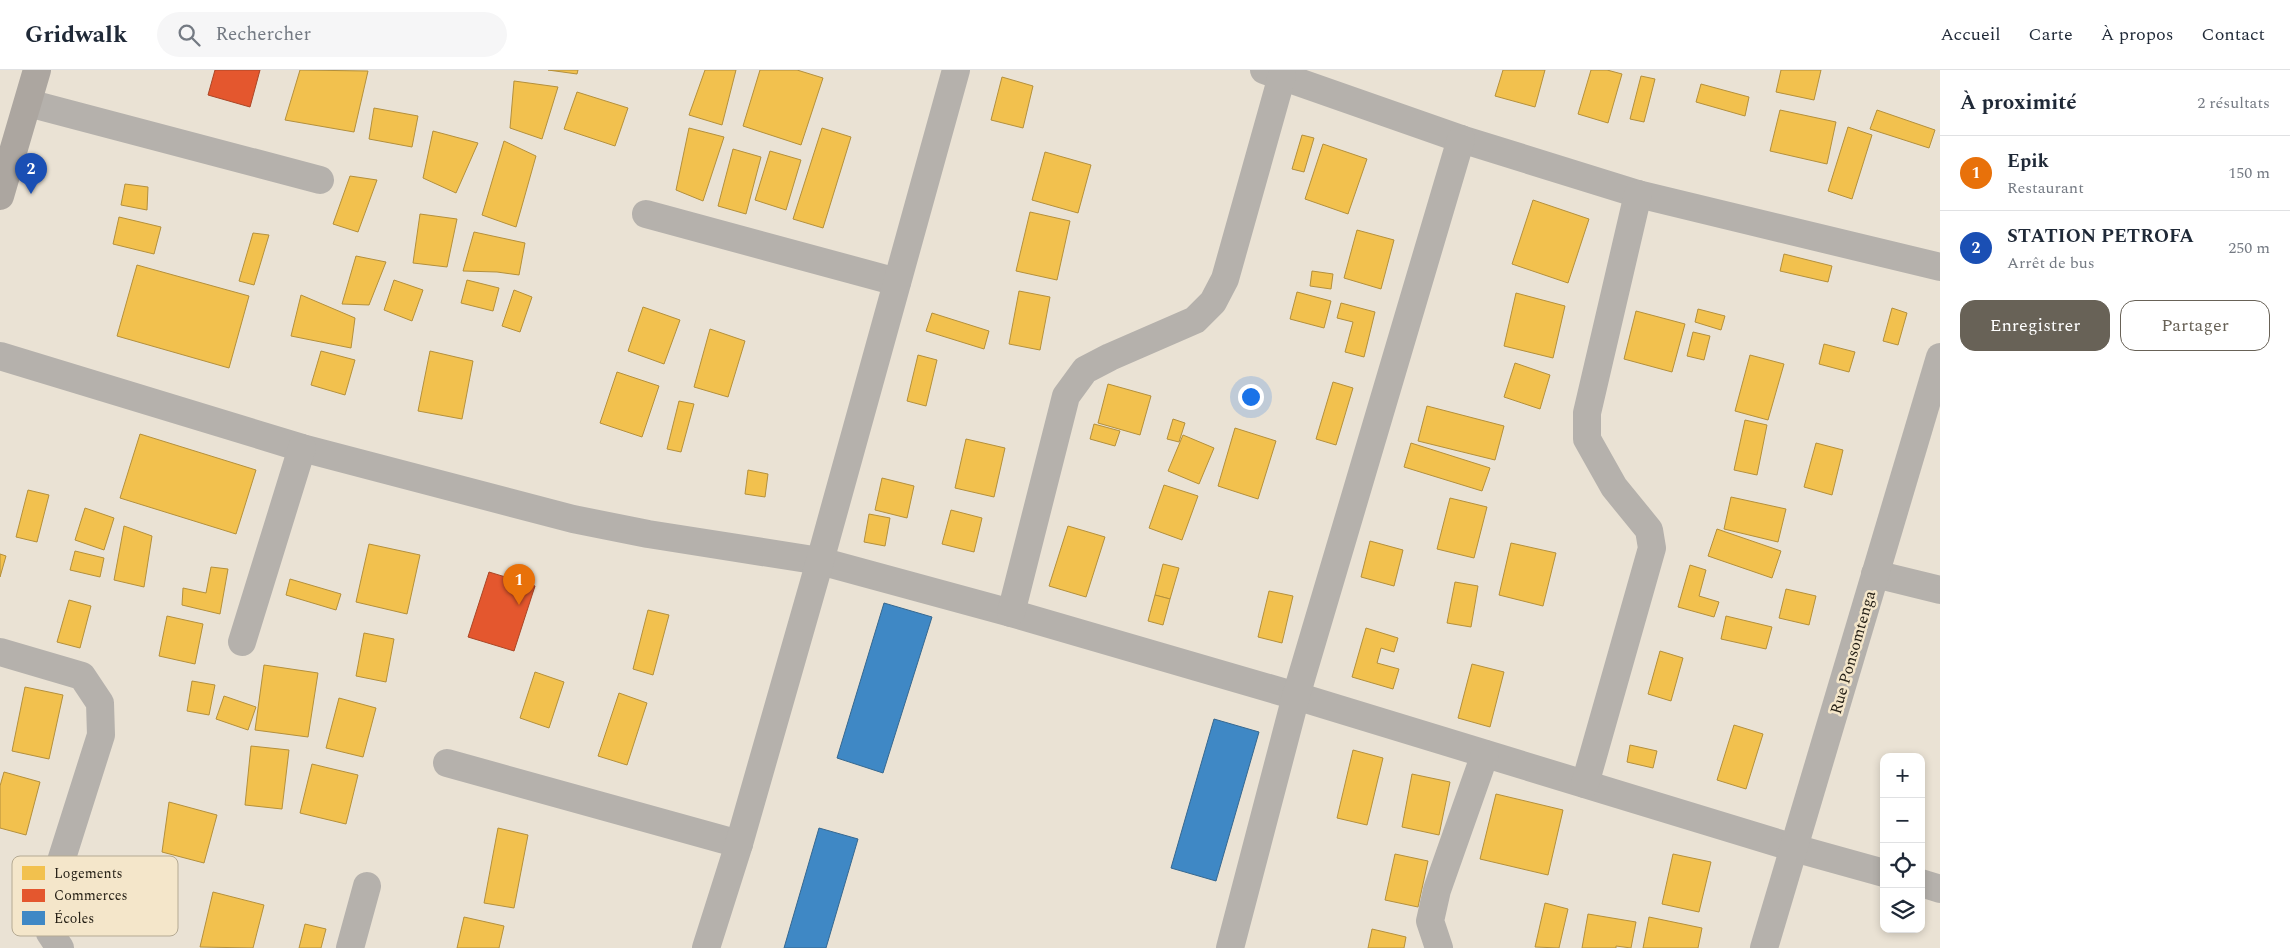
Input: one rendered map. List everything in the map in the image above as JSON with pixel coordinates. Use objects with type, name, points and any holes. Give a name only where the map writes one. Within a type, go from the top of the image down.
[{"type":"highway","points":[[0,196],[38,70]]},
{"type":"street","points":[[706,948],[739,844],[820,561],[956,70]]},
{"type":"street","points":[[1012,613],[1066,396],[1085,370],[1110,357],[1196,320],[1214,302],[1225,279],[1273,73],[1461,139],[1638,194],[1940,268]]},
{"type":"street","points":[[28,103],[320,180]]},
{"type":"street","points":[[1230,948],[1296,696],[1461,139]]},
{"type":"street","points":[[1585,784],[1652,548],[1648,530],[1614,487],[1587,439],[1587,413],[1638,194]]},
{"type":"street","points":[[646,214],[897,282]]},
{"type":"street","points":[[0,356],[302,448],[573,519],[648,534],[820,561],[1012,613],[1296,696],[1794,848],[1880,872]]},
{"type":"street","name":"Rue Ponsomtenga","points":[[1764,948],[1940,356]]},
{"type":"street","points":[[242,642],[302,448]]},
{"type":"street","points":[[1875,574],[1940,590]]},
{"type":"street","points":[[0,652],[82,676],[100,703],[101,735],[63,856]]},
{"type":"street","points":[[1439,948],[1430,921],[1437,890],[1485,754]]},
{"type":"street","points":[[447,763],[739,844]]},
{"type":"street","points":[[1925,885],[1940,889]]},
{"type":"street","points":[[350,948],[367,886]]},
{"type":"street","points":[[52,936],[60,948]]},
{"type":"building: Logements","points":[[300,70],[368,71],[354,132],[285,120]]},
{"type":"building: Logements","points":[[548,70],[578,70],[577,74]]},
{"type":"building: Logements","points":[[705,70],[736,70],[722,125],[689,115]]},
{"type":"building: Logements","points":[[760,70],[797,70],[823,78],[801,145],[743,126]]},
{"type":"building: Logements","points":[[1503,70],[1545,70],[1535,107],[1495,96]]},
{"type":"building: Logements","points":[[1591,70],[1607,70],[1622,74],[1608,123],[1578,114]]},
{"type":"building: Logements","points":[[1781,70],[1821,70],[1814,100],[1776,92]]},
{"type":"building: Logements","points":[[1641,76],[1655,79],[1644,122],[1630,119]]},
{"type":"building: Logements","points":[[1002,77],[1033,86],[1023,128],[991,120]]},
{"type":"building: Logements","points":[[514,81],[558,87],[542,139],[510,128]]},
{"type":"building: Logements","points":[[1701,84],[1749,97],[1745,116],[1696,102]]},
{"type":"building: Logements","points":[[577,92],[628,108],[615,146],[564,129]]},
{"type":"building: Logements","points":[[374,108],[418,116],[412,147],[369,139]]},
{"type":"building: Logements","points":[[1780,110],[1836,122],[1827,164],[1770,151]]},
{"type":"building: Logements","points":[[1877,110],[1935,130],[1929,148],[1870,129]]},
{"type":"building: Logements","points":[[1848,127],[1872,135],[1852,199],[1828,191]]},
{"type":"building: Logements","points":[[689,128],[724,137],[703,201],[676,190]]},
{"type":"building: Logements","points":[[822,128],[851,137],[823,228],[793,219]]},
{"type":"building: Logements","points":[[433,131],[478,143],[456,193],[423,178]]},
{"type":"building: Logements","points":[[1302,135],[1314,138],[1304,172],[1292,169]]},
{"type":"building: Logements","points":[[504,141],[536,156],[516,227],[482,215]]},
{"type":"building: Logements","points":[[1323,144],[1367,159],[1348,214],[1305,199]]},
{"type":"building: Logements","points":[[733,149],[761,157],[746,214],[718,206]]},
{"type":"building: Logements","points":[[770,151],[801,160],[786,210],[755,200]]},
{"type":"building: Logements","points":[[1045,152],[1091,165],[1078,213],[1032,200]]},
{"type":"building: Logements","points":[[350,176],[377,180],[358,232],[333,224]]},
{"type":"building: Logements","points":[[125,184],[148,187],[147,210],[121,205]]},
{"type":"building: Logements","points":[[1533,200],[1589,219],[1568,283],[1512,264]]},
{"type":"building: Logements","points":[[1030,212],[1070,221],[1057,280],[1016,271]]},
{"type":"building: Logements","points":[[420,214],[457,219],[447,267],[413,263]]},
{"type":"building: Logements","points":[[119,217],[161,227],[154,254],[113,244]]},
{"type":"building: Logements","points":[[1357,230],[1394,240],[1381,289],[1344,278]]},
{"type":"building: Logements","points":[[474,232],[525,243],[519,275],[463,271]]},
{"type":"building: Logements","points":[[253,233],[269,235],[254,285],[239,281]]},
{"type":"building: Logements","points":[[1784,254],[1832,266],[1828,282],[1780,271]]},
{"type":"building: Logements","points":[[356,256],[386,262],[369,305],[342,304]]},
{"type":"building: Logements","points":[[137,265],[249,296],[229,368],[117,336]]},
{"type":"building: Logements","points":[[1312,271],[1333,274],[1331,289],[1310,286]]},
{"type":"building: Logements","points":[[394,280],[423,290],[412,321],[384,310]]},
{"type":"building: Logements","points":[[467,280],[499,288],[493,311],[461,303]]},
{"type":"building: Logements","points":[[514,290],[532,297],[520,332],[502,326]]},
{"type":"building: Logements","points":[[1019,291],[1050,297],[1040,350],[1009,344]]},
{"type":"building: Logements","points":[[1297,292],[1331,301],[1324,328],[1290,319]]},
{"type":"building: Logements","points":[[1516,293],[1565,306],[1553,358],[1504,346]]},
{"type":"building: Logements","points":[[301,295],[355,318],[351,348],[291,336]]},
{"type":"building: Logements","points":[[1341,303],[1375,312],[1364,357],[1345,352],[1353,322],[1337,318]]},
{"type":"building: Logements","points":[[643,307],[680,320],[664,364],[628,351]]},
{"type":"building: Logements","points":[[1892,308],[1907,313],[1898,345],[1883,341]]},
{"type":"building: Logements","points":[[1698,309],[1725,316],[1721,330],[1695,322]]},
{"type":"building: Logements","points":[[1636,311],[1685,324],[1672,372],[1624,359]]},
{"type":"building: Logements","points":[[932,313],[989,331],[984,349],[926,331]]},
{"type":"building: Logements","points":[[710,329],[745,341],[728,397],[694,387]]},
{"type":"building: Logements","points":[[1693,332],[1710,336],[1704,360],[1687,356]]},
{"type":"building: Logements","points":[[1824,344],[1855,352],[1849,372],[1819,364]]},
{"type":"building: Logements","points":[[321,351],[355,360],[345,395],[311,385]]},
{"type":"building: Logements","points":[[430,351],[473,361],[462,419],[418,411]]},
{"type":"building: Logements","points":[[918,355],[937,360],[926,406],[907,401]]},
{"type":"building: Logements","points":[[1750,355],[1784,364],[1768,420],[1735,411]]},
{"type":"building: Logements","points":[[1515,363],[1550,375],[1540,409],[1504,397]]},
{"type":"building: Logements","points":[[617,372],[659,386],[642,437],[600,423]]},
{"type":"building: Logements","points":[[1333,382],[1353,388],[1336,445],[1316,439]]},
{"type":"building: Logements","points":[[1108,384],[1151,396],[1140,435],[1098,423]]},
{"type":"building: Logements","points":[[679,401],[694,404],[681,452],[667,449]]},
{"type":"building: Logements","points":[[1427,406],[1504,426],[1495,460],[1418,441]]},
{"type":"building: Logements","points":[[1173,419],[1185,423],[1179,442],[1167,439]]},
{"type":"building: Logements","points":[[1745,420],[1767,425],[1757,475],[1734,470]]},
{"type":"building: Logements","points":[[1094,424],[1120,431],[1115,446],[1090,439]]},
{"type":"building: Logements","points":[[1235,428],[1276,441],[1258,499],[1218,486]]},
{"type":"building: Logements","points":[[140,434],[256,470],[236,534],[120,498]]},
{"type":"building: Logements","points":[[1183,435],[1214,448],[1199,484],[1168,471]]},
{"type":"building: Logements","points":[[966,439],[1005,448],[994,497],[955,488]]},
{"type":"building: Logements","points":[[1411,443],[1490,468],[1482,491],[1404,467]]},
{"type":"building: Logements","points":[[1816,443],[1843,450],[1832,495],[1804,487]]},
{"type":"building: Logements","points":[[748,470],[768,474],[765,497],[745,494]]},
{"type":"building: Logements","points":[[882,478],[914,486],[907,518],[875,510]]},
{"type":"building: Logements","points":[[1164,485],[1198,496],[1182,540],[1149,528]]},
{"type":"building: Logements","points":[[28,490],[49,495],[37,542],[16,537]]},
{"type":"building: Logements","points":[[1731,497],[1786,509],[1778,542],[1724,529]]},
{"type":"building: Logements","points":[[1450,498],[1487,507],[1474,558],[1437,549]]},
{"type":"building: Logements","points":[[85,508],[114,518],[104,550],[75,540]]},
{"type":"building: Logements","points":[[951,510],[982,518],[974,552],[942,544]]},
{"type":"building: Logements","points":[[869,514],[890,518],[885,546],[864,542]]},
{"type":"building: Logements","points":[[124,526],[152,536],[144,587],[114,580]]},
{"type":"building: Logements","points":[[1068,526],[1105,537],[1086,597],[1049,586]]},
{"type":"building: Logements","points":[[1717,529],[1781,551],[1772,578],[1708,556]]},
{"type":"building: Logements","points":[[1370,541],[1403,550],[1394,586],[1361,577]]},
{"type":"building: Logements","points":[[1511,543],[1556,553],[1543,606],[1499,595]]},
{"type":"building: Logements","points":[[369,544],[420,555],[407,614],[356,602]]},
{"type":"building: Logements","points":[[75,551],[104,558],[100,577],[70,570]]},
{"type":"building: Logements","points":[[0,554],[6,556],[0,577]]},
{"type":"building: Logements","points":[[1163,564],[1179,568],[1170,599],[1155,595]]},
{"type":"building: Logements","points":[[1690,565],[1706,570],[1699,596],[1719,602],[1714,617],[1678,607]]},
{"type":"building: Logements","points":[[211,567],[228,569],[220,614],[182,605],[183,588],[206,593]]},
{"type":"building: Logements","points":[[290,579],[341,594],[336,610],[286,595]]},
{"type":"building: Logements","points":[[1455,582],[1478,586],[1471,627],[1447,623]]},
{"type":"building: Logements","points":[[1786,589],[1816,596],[1809,625],[1779,618]]},
{"type":"building: Logements","points":[[1269,591],[1293,596],[1282,643],[1258,637]]},
{"type":"building: Logements","points":[[1155,595],[1170,599],[1163,625],[1148,621]]},
{"type":"building: Logements","points":[[69,600],[91,606],[80,648],[57,642]]},
{"type":"building: Logements","points":[[648,610],[669,615],[653,675],[633,669]]},
{"type":"building: Logements","points":[[167,616],[203,624],[195,664],[159,656]]},
{"type":"building: Logements","points":[[1726,616],[1772,627],[1766,649],[1721,639]]},
{"type":"building: Logements","points":[[1366,628],[1398,638],[1394,652],[1381,648],[1377,663],[1399,669],[1393,689],[1352,677]]},
{"type":"building: Logements","points":[[364,633],[394,639],[386,682],[356,676]]},
{"type":"building: Logements","points":[[1660,651],[1683,658],[1671,701],[1648,694]]},
{"type":"building: Logements","points":[[1472,664],[1504,672],[1490,727],[1458,718]]},
{"type":"building: Logements","points":[[264,665],[318,673],[308,737],[255,730]]},
{"type":"building: Logements","points":[[535,672],[564,682],[549,728],[520,718]]},
{"type":"building: Logements","points":[[192,681],[215,685],[209,715],[187,711]]},
{"type":"building: Logements","points":[[25,687],[63,695],[49,759],[12,751]]},
{"type":"building: Logements","points":[[619,693],[647,703],[627,765],[598,756]]},
{"type":"building: Logements","points":[[224,696],[256,707],[248,730],[216,719]]},
{"type":"building: Logements","points":[[339,698],[376,708],[363,757],[326,748]]},
{"type":"building: Logements","points":[[1734,725],[1763,734],[1746,789],[1717,780]]},
{"type":"building: Logements","points":[[1630,745],[1657,751],[1653,768],[1627,762]]},
{"type":"building: Logements","points":[[251,746],[289,750],[282,809],[245,805]]},
{"type":"building: Logements","points":[[1353,750],[1383,758],[1367,825],[1337,818]]},
{"type":"building: Logements","points":[[312,764],[358,775],[346,824],[300,813]]},
{"type":"building: Logements","points":[[4,772],[40,782],[26,835],[0,828],[0,786]]},
{"type":"building: Logements","points":[[1412,774],[1450,782],[1439,835],[1402,827]]},
{"type":"building: Logements","points":[[1496,794],[1563,810],[1548,875],[1480,859]]},
{"type":"building: Logements","points":[[169,802],[217,815],[204,863],[162,852]]},
{"type":"building: Logements","points":[[498,828],[528,835],[514,908],[484,903]]},
{"type":"building: Logements","points":[[1395,854],[1428,861],[1418,907],[1385,900]]},
{"type":"building: Logements","points":[[1673,854],[1711,862],[1699,912],[1662,904]]},
{"type":"building: Logements","points":[[213,892],[264,905],[253,948],[200,947]]},
{"type":"building: Logements","points":[[1545,903],[1568,909],[1559,948],[1535,947]]},
{"type":"building: Logements","points":[[1588,914],[1636,922],[1631,948],[1616,946],[1616,948],[1582,948]]},
{"type":"building: Logements","points":[[464,917],[504,926],[499,948],[457,948]]},
{"type":"building: Logements","points":[[1649,917],[1702,928],[1698,948],[1643,948]]},
{"type":"building: Logements","points":[[305,924],[326,929],[321,948],[299,948]]},
{"type":"building: Logements","points":[[1372,929],[1406,937],[1404,948],[1368,948]]},
{"type":"building: Commerces","points":[[215,70],[260,70],[250,107],[208,95]]},
{"type":"building: Commerces","points":[[489,572],[535,586],[514,651],[468,637]]},
{"type":"building: Écoles","points":[[884,603],[932,617],[883,773],[837,758]]},
{"type":"building: Écoles","points":[[1214,719],[1259,732],[1216,881],[1171,868]]},
{"type":"building: Écoles","points":[[819,828],[858,839],[826,948],[784,948]]},
{"type":"place","name":"STATION PETROFA","points":[[31,194]]},
{"type":"place","name":"Epik","points":[[519,605]]}]
